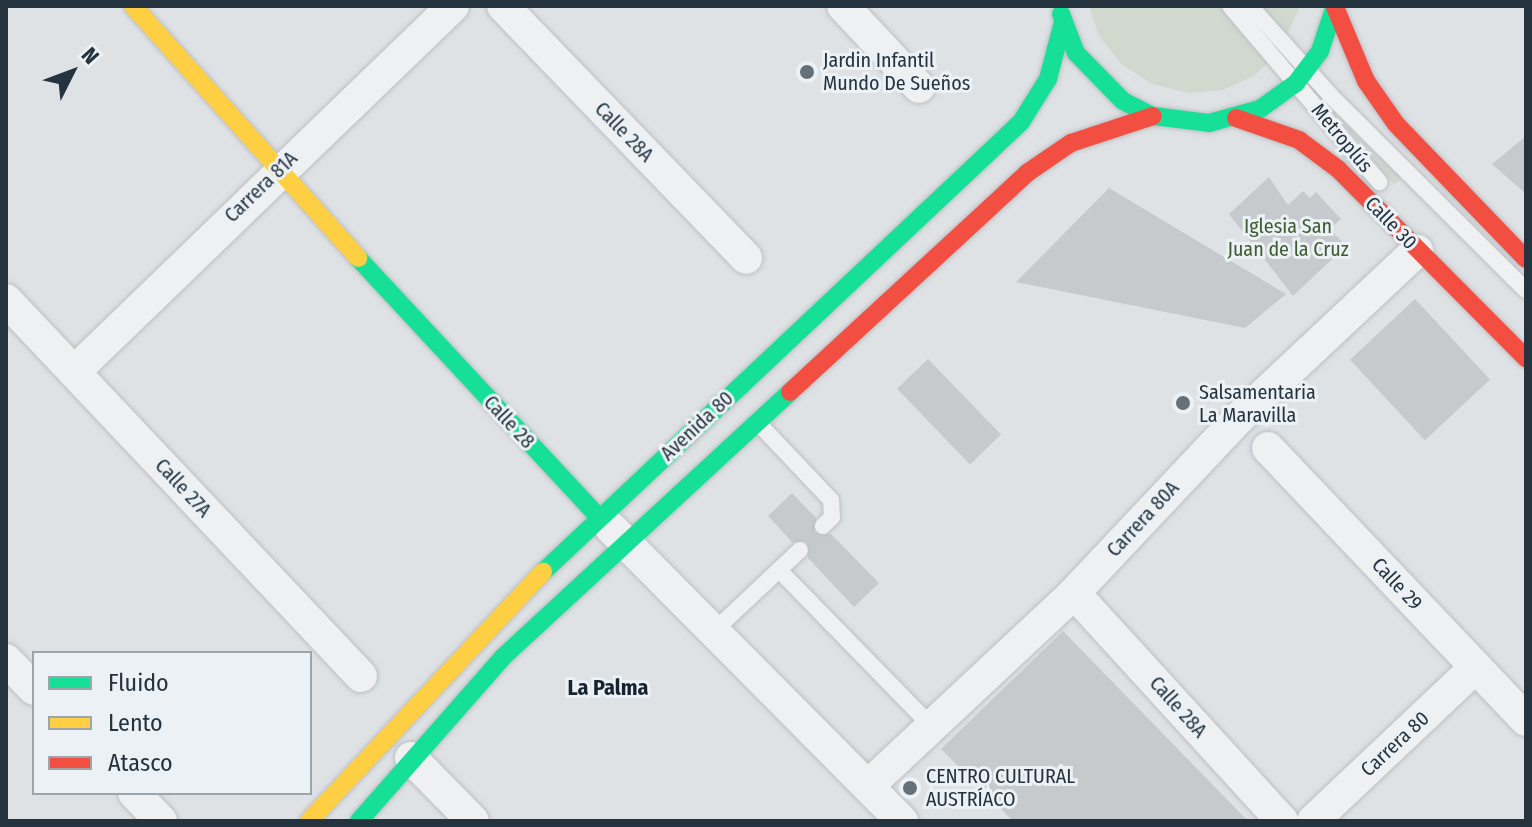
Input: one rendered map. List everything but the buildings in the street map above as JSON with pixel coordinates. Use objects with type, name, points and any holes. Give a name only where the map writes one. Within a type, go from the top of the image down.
[{"type":"main road","name":"Calle 28","points":[[133,6],[277,171],[599,517]]},
{"type":"main road","points":[[1061,14],[1097,80],[1153,116],[1195,123],[1236,118],[1269,103],[1302,76],[1335,6]]},
{"type":"main road","points":[[1335,6],[1366,81],[1396,124],[1526,259]]},
{"type":"main road","name":"Avenida 80","points":[[309,821],[450,665],[599,517],[1021,122],[1048,79],[1061,14]]},
{"type":"main road","name":"Avenida 80","points":[[359,821],[411,758],[503,657],[1052,153],[1153,116]]},
{"type":"main road","name":"Calle 30","points":[[1236,118],[1282,132],[1322,157],[1526,358]]},
{"type":"street","name":"Carrera 81A","points":[[74,372],[277,171],[453,6]]},
{"type":"street","name":"Calle 28A","points":[[503,6],[746,258]]},
{"type":"street","points":[[843,6],[919,87]]},
{"type":"street","name":"Carrera 80A","points":[[868,786],[1074,593],[1240,417],[1417,251]]},
{"type":"street","name":"Calle 27A","points":[[6,300],[361,676]]},
{"type":"street","name":"Calle 29","points":[[1268,448],[1526,720]]},
{"type":"street","name":"Calle 28","points":[[599,517],[902,821]]},
{"type":"street","name":"Calle 28A","points":[[1074,593],[1282,821]]},
{"type":"street","points":[[6,660],[32,687]]},
{"type":"street","name":"Carrera 80","points":[[1313,821],[1476,667]]},
{"type":"street","points":[[411,758],[473,821]]},
{"type":"street","points":[[136,795],[161,821]]},
{"type":"lane","name":"Metroplús","points":[[1230,6],[1526,290]]},
{"type":"lane","name":"Metroplús","points":[[1250,6],[1395,201],[1526,334]]},
{"type":"lane","points":[[757,422],[831,500],[832,517],[823,526]]},
{"type":"lane","points":[[714,631],[800,550]]},
{"type":"lane","points":[[779,570],[930,725]]},
{"type":"shaded area","points":[[1089,6],[1300,6],[1279,53],[1254,76],[1223,90],[1188,93],[1152,84],[1121,64],[1098,34]]},
{"type":"shaded area","points":[[1338,118],[1402,177],[1394,185]]},
{"type":"traffic: fast","points":[[1061,14],[1076,53],[1123,101],[1153,116],[1209,123],[1260,109],[1296,83],[1320,51],[1335,6]]},
{"type":"traffic: fast","points":[[543,572],[1021,122],[1048,79],[1063,22]]},
{"type":"traffic: fast","points":[[358,258],[599,517]]},
{"type":"traffic: fast","points":[[359,821],[503,657],[790,392]]},
{"type":"traffic: slow","points":[[133,6],[358,258]]},
{"type":"traffic: slow","points":[[309,821],[543,572]]},
{"type":"traffic: jam","points":[[1335,7],[1366,81],[1396,124],[1526,259]]},
{"type":"traffic: jam","points":[[790,392],[1027,173],[1071,143],[1153,116]]},
{"type":"traffic: jam","points":[[1236,118],[1299,140],[1338,169],[1526,358]]},
{"type":"place","name":"Jardin Infantil Mundo De Sueños","points":[[807,72]]},
{"type":"place","name":"Salsamentaria La Maravilla","points":[[1183,403]]},
{"type":"place","name":"CENTRO CULTURAL AUSTRÍACO","points":[[910,788]]},
{"type":"district","name":"La Palma","points":[[608,688]]},
{"type":"park label","name":"Iglesia San Juan de la Cruz","points":[[1288,238]]}]
